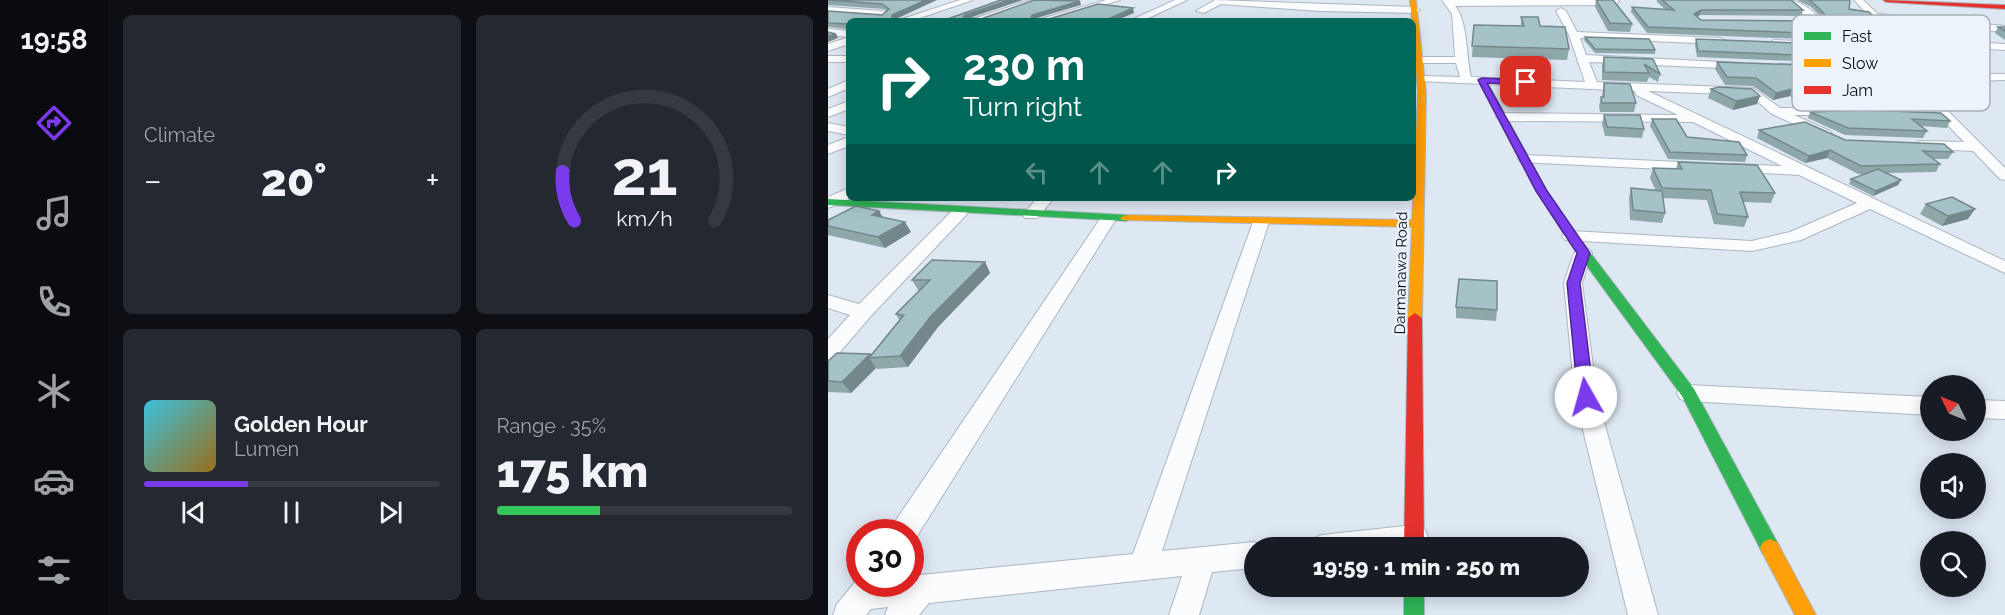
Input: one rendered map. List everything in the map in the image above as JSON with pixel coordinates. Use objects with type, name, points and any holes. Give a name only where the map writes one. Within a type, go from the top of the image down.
[{"type":"street","points":[[828,10],[858,0]]},
{"type":"street","points":[[911,18],[969,0]]},
{"type":"street","points":[[982,18],[1039,0]]},
{"type":"street","points":[[1050,18],[1116,0]]},
{"type":"street","points":[[1141,18],[1182,0]]},
{"type":"street","points":[[1791,0],[1810,15]]},
{"type":"street","points":[[1858,0],[1873,15]]},
{"type":"street","points":[[1886,0],[2005,5]]},
{"type":"street","points":[[1945,0],[2005,5]]},
{"type":"street","points":[[1201,12],[1220,1],[1329,9],[1414,5]]},
{"type":"street","points":[[1447,2],[1616,3]]},
{"type":"street","points":[[1447,2],[1456,14],[1461,60],[1466,80]]},
{"type":"street","points":[[828,10],[884,14]]},
{"type":"street","points":[[938,10],[968,18]]},
{"type":"street","points":[[1561,11],[1574,35],[1592,86]]},
{"type":"street","name":"Darmanawa Road","points":[[1414,537],[1419,224],[1417,150],[1418,97],[1422,79],[1416,27]]},
{"type":"street","points":[[1990,28],[2005,29]]},
{"type":"street","points":[[1635,29],[1642,38]]},
{"type":"street","points":[[828,32],[846,34]]},
{"type":"street","points":[[1574,35],[1738,41]]},
{"type":"street","points":[[1761,42],[1792,43]]},
{"type":"street","points":[[829,57],[846,43]]},
{"type":"street","points":[[1990,45],[2005,46]]},
{"type":"street","points":[[829,57],[846,59]]},
{"type":"street","points":[[1582,58],[1753,74],[1792,74]]},
{"type":"street","points":[[1421,60],[1461,60]]},
{"type":"street","points":[[1422,79],[1482,80],[1634,89],[1753,74]]},
{"type":"street","points":[[1753,74],[1776,111],[1842,141]]},
{"type":"street","points":[[1776,79],[1792,78]]},
{"type":"street","points":[[1482,80],[1525,159],[1577,245],[1688,393],[1806,615]]},
{"type":"street","points":[[828,93],[846,85]]},
{"type":"street","points":[[1634,89],[2005,268]]},
{"type":"street","points":[[828,113],[846,106]]},
{"type":"street","points":[[1776,111],[1901,112]]},
{"type":"street","points":[[1923,112],[1944,113],[2005,176]]},
{"type":"street","points":[[1502,117],[1696,119]]},
{"type":"street","points":[[828,127],[846,130]]},
{"type":"street","points":[[828,150],[846,142]]},
{"type":"street","points":[[1907,144],[1976,147]]},
{"type":"street","points":[[1525,159],[1805,172]]},
{"type":"street","points":[[829,197],[846,194]]},
{"type":"street","points":[[829,197],[846,199]]},
{"type":"street","points":[[864,201],[960,212],[1108,219],[1419,224]]},
{"type":"street","points":[[1031,215],[1043,201]]},
{"type":"street","points":[[1577,245],[1752,246],[1795,236],[1870,203]]},
{"type":"street","points":[[828,353],[863,312],[960,212]]},
{"type":"street","points":[[912,519],[1108,219]]},
{"type":"street","points":[[1143,567],[1261,222]]},
{"type":"street","points":[[1577,245],[1574,283],[1586,397],[1643,615]]},
{"type":"street","points":[[828,301],[863,312]]},
{"type":"street","points":[[1688,393],[1920,405]]},
{"type":"street","points":[[1986,410],[2005,411]]},
{"type":"street","points":[[924,590],[1244,556]]},
{"type":"street","points":[[1184,615],[1201,562]]},
{"type":"street","points":[[900,615],[915,597]]},
{"type":"street","points":[[1414,597],[1414,615]]},
{"type":"building","points":[[828,0],[926,0],[892,15],[892,18],[846,18],[846,24],[828,23],[828,11],[882,15],[889,9],[882,4]]},
{"type":"building","points":[[1001,0],[1009,0],[963,17],[972,18],[950,18]]},
{"type":"building","points":[[1034,0],[1080,1],[1032,15],[1031,18],[984,18]]},
{"type":"building","points":[[1596,0],[1613,0],[1632,24],[1610,23]]},
{"type":"building","points":[[1662,0],[1791,0],[1803,10],[1701,10],[1694,14],[1701,20],[1792,21],[1792,33],[1648,27],[1632,7],[1674,10]]},
{"type":"building","points":[[1809,0],[1849,0],[1849,9],[1869,12],[1872,15],[1826,15]]},
{"type":"building","points":[[1098,4],[1133,8],[1111,18],[1052,18]]},
{"type":"building","points":[[1521,17],[1538,17],[1540,26],[1565,27],[1569,49],[1472,46],[1474,25],[1524,26]]},
{"type":"building","points":[[1585,37],[1649,39],[1655,50],[1595,49]]},
{"type":"building","points":[[1696,39],[1792,43],[1792,55],[1698,51]]},
{"type":"building","points":[[1604,57],[1653,59],[1660,74],[1644,64],[1649,73],[1604,72]]},
{"type":"building","points":[[1717,62],[1792,65],[1792,89],[1776,93],[1756,78],[1727,77]]},
{"type":"building","points":[[1604,83],[1630,84],[1636,103],[1602,103]]},
{"type":"building","points":[[1719,87],[1752,89],[1760,96],[1736,101],[1711,89]]},
{"type":"building","points":[[1810,112],[1941,113],[1950,121],[1912,119],[1927,131],[1848,128]]},
{"type":"building","points":[[1604,115],[1640,115],[1644,129],[1607,127]]},
{"type":"building","points":[[1652,119],[1676,119],[1687,137],[1739,142],[1747,155],[1670,152]]},
{"type":"building","points":[[1805,122],[1845,140],[1944,144],[1953,152],[1923,151],[1940,164],[1861,166],[1830,150],[1809,156],[1759,130]]},
{"type":"building","points":[[1678,162],[1757,165],[1775,193],[1740,192],[1748,217],[1717,214],[1711,190],[1662,188],[1653,168],[1682,169]]},
{"type":"building","points":[[1878,169],[1901,180],[1876,191],[1851,179]]},
{"type":"building","points":[[1631,188],[1662,191],[1665,213],[1633,210]]},
{"type":"building","points":[[1952,197],[1975,209],[1948,216],[1926,204]]},
{"type":"building","points":[[856,206],[879,211],[872,215],[905,222],[878,237],[828,226],[828,220]]},
{"type":"building","points":[[932,260],[985,262],[931,316],[900,356],[869,358],[904,315],[896,314],[930,280],[912,280]]},
{"type":"building","points":[[1459,279],[1497,281],[1497,310],[1456,307]]},
{"type":"building","points":[[837,353],[870,354],[842,382],[828,381],[828,361]]},
{"type":"traffic: fast","points":[[1482,80],[1542,191],[1571,236],[1688,393],[1770,548]]},
{"type":"traffic: fast","points":[[830,202],[1126,218]]},
{"type":"traffic: fast","points":[[1414,597],[1414,615]]},
{"type":"traffic: slow","points":[[1413,0],[1415,18]]},
{"type":"traffic: slow","points":[[1415,318],[1422,93],[1416,31]]},
{"type":"traffic: slow","points":[[1126,218],[1419,224]]},
{"type":"traffic: slow","points":[[1770,548],[1806,615]]},
{"type":"traffic: jam","points":[[1886,0],[2005,7]]},
{"type":"traffic: jam","points":[[1414,537],[1415,318]]},
{"type":"route","points":[[1526,82],[1482,80],[1542,191],[1583,253],[1574,283],[1586,397]]}]
